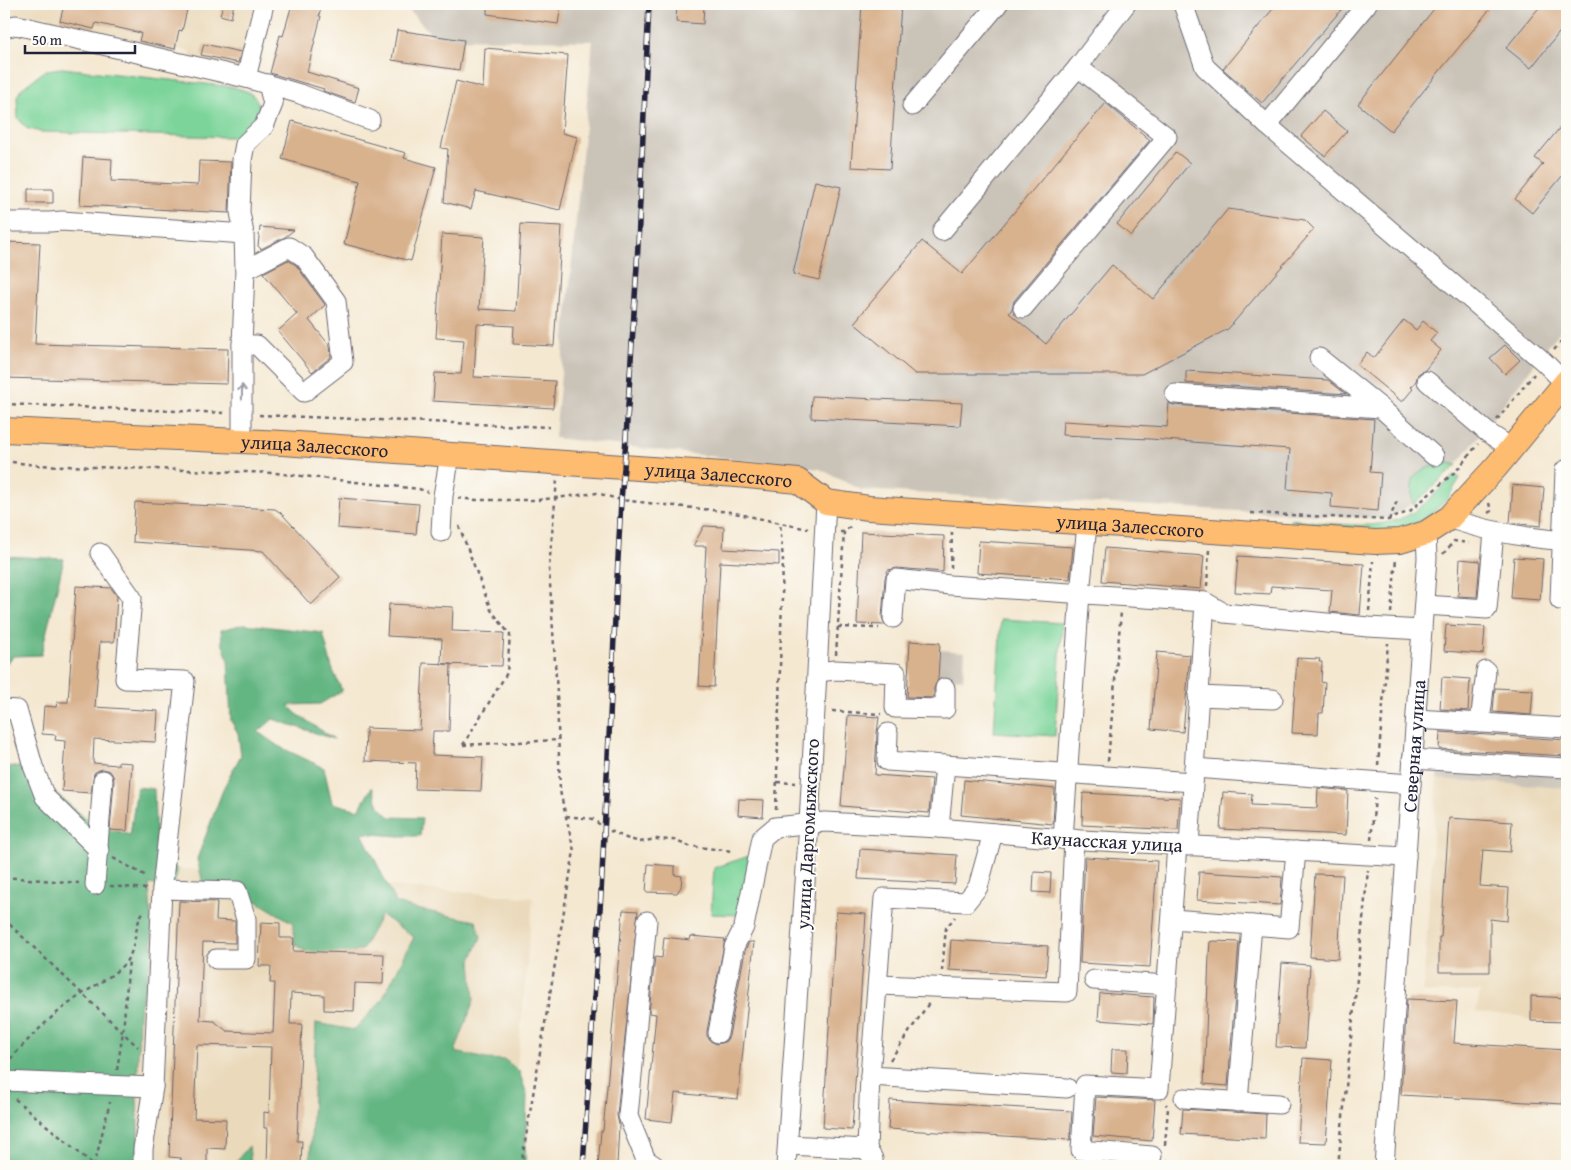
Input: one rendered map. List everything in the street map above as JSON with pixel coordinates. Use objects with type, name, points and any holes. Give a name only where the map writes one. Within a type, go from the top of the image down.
[{"type":"main road","points":[[1426,533],[1449,518],[1566,382]]},
{"type":"main road","name":"улица Залесского","points":[[4,430],[242,440],[798,480],[826,502],[879,509],[1365,543],[1400,541],[1426,533]]},
{"type":"street","points":[[246,78],[264,4]]},
{"type":"street","points":[[912,106],[998,4]]},
{"type":"street","points":[[942,231],[1078,66],[1126,4]]},
{"type":"street","points":[[1183,4],[1205,67],[1267,126],[1566,382]]},
{"type":"street","points":[[1267,126],[1367,4]]},
{"type":"street","points":[[4,28],[16,25],[246,78],[370,120]]},
{"type":"street","points":[[1023,308],[1168,137],[1078,66]]},
{"type":"street","points":[[242,440],[242,345],[245,270],[244,234],[240,212],[242,160],[245,144],[264,126],[273,104],[268,84]]},
{"type":"street","points":[[4,222],[62,221],[244,234]]},
{"type":"street","points":[[242,345],[257,345],[304,392],[343,362],[336,301],[304,258],[289,247],[245,270]]},
{"type":"street","points":[[1319,358],[1380,408],[1434,456]]},
{"type":"street","points":[[1427,381],[1487,432],[1511,448]]},
{"type":"street","points":[[1175,394],[1380,408]]},
{"type":"street","points":[[440,532],[450,455]]},
{"type":"street","points":[[1560,600],[1564,541],[1565,470]]},
{"type":"street","name":"улица Даргомыжского","points":[[786,1166],[809,823],[826,502]]},
{"type":"street","points":[[1449,518],[1494,532],[1564,541]]},
{"type":"street","points":[[1424,605],[1487,609],[1494,532]]},
{"type":"street","name":"Северная улица","points":[[1384,1166],[1424,605],[1427,558],[1426,533]]},
{"type":"street","points":[[878,985],[1067,992],[1069,839],[1067,773],[1086,535]]},
{"type":"street","points":[[100,553],[132,598],[125,679],[185,681],[162,887],[154,1062],[143,1149],[143,1166]]},
{"type":"street","points":[[893,618],[896,579],[950,585],[1206,602],[1224,613],[1368,627],[1422,630]]},
{"type":"street","points":[[1160,1153],[1081,1150],[1085,1085],[1159,1089],[1172,919],[1193,775],[1206,602]]},
{"type":"street","points":[[818,672],[835,670],[896,672],[895,708],[945,709],[945,688]]},
{"type":"street","points":[[1480,722],[1486,671]]},
{"type":"street","points":[[1198,696],[1273,699]]},
{"type":"street","points":[[4,709],[17,710],[33,766],[45,797],[98,850]]},
{"type":"street","points":[[1416,719],[1567,728]]},
{"type":"street","points":[[888,733],[887,761],[1108,775],[1193,775],[1411,784]]},
{"type":"street","points":[[1412,759],[1567,768]]},
{"type":"street","points":[[939,828],[944,765]]},
{"type":"street","points":[[95,885],[103,780]]},
{"type":"street","name":"Каунасская улица","points":[[775,827],[825,822],[939,828],[1069,839],[1406,857]]},
{"type":"street","points":[[718,1033],[734,947],[744,927],[762,838],[775,827]]},
{"type":"street","points":[[788,1145],[870,1158],[870,1076],[884,898],[966,902],[978,887],[993,833]]},
{"type":"street","points":[[1172,919],[1289,928],[1296,851]]},
{"type":"street","points":[[162,887],[237,891],[246,920],[246,959],[216,959]]},
{"type":"street","points":[[647,921],[628,1116],[646,1160],[655,1166]]},
{"type":"street","points":[[1238,1102],[1252,925]]},
{"type":"street","points":[[1094,980],[1167,985]]},
{"type":"street","points":[[870,1076],[1067,1088]]},
{"type":"street","points":[[8,1089],[114,1086],[152,1087]]},
{"type":"street","points":[[1184,1098],[1279,1104]]},
{"type":"path","points":[[1250,513],[1388,520],[1410,511],[1457,470],[1567,335]]},
{"type":"path","points":[[4,404],[550,426]]},
{"type":"path","points":[[521,1166],[574,851],[560,790],[557,693],[549,568],[558,463]]},
{"type":"path","points":[[457,521],[491,610],[510,635],[507,673],[463,745],[558,740]]},
{"type":"path","points":[[775,827],[783,561],[780,522]]},
{"type":"path","points":[[950,585],[952,525]]},
{"type":"path","points":[[1206,602],[1210,541]]},
{"type":"path","points":[[1108,775],[1121,596]]},
{"type":"path","points":[[838,627],[887,628],[893,618]]},
{"type":"path","points":[[832,711],[881,714],[888,733]]},
{"type":"path","points":[[566,816],[593,819],[604,828],[640,842],[655,839],[673,840],[689,846],[733,851]]},
{"type":"path","points":[[98,850],[162,887]]},
{"type":"path","points":[[4,877],[95,885],[162,887]]},
{"type":"path","points":[[8,1089],[94,1166],[114,1086],[123,1032],[129,957],[139,918],[144,911]]},
{"type":"path","points":[[4,919],[154,1062]]},
{"type":"path","points":[[4,1066],[24,1043],[54,1016],[113,973],[129,957]]},
{"type":"path","points":[[1159,1089],[1168,1108],[1160,1153],[1171,1166]]},
{"type":"shaded area","points":[[4,4],[256,4],[241,69],[192,58],[190,51],[177,49],[173,53],[130,43],[129,38],[101,31],[96,34],[50,22],[48,16],[31,15],[25,19],[4,12]]},
{"type":"shaded area","points":[[403,4],[1567,4],[1567,322],[1457,464],[1410,505],[1387,519],[862,490],[820,469],[555,438],[593,41],[436,39]]},
{"type":"shaded area","points":[[940,650],[965,652],[963,679],[938,677]]},
{"type":"shaded area","points":[[1438,765],[1567,774],[1567,788],[1437,779]]},
{"type":"shaded area","points":[[1437,779],[1567,788],[1567,1022],[1531,1021],[1520,1016],[1476,1012],[1480,991],[1423,993]]},
{"type":"shaded area","points":[[4,853],[533,898],[508,1166],[4,1166]]},
{"type":"green space","points":[[62,68],[233,87],[254,96],[259,105],[260,118],[241,136],[229,137],[41,132],[26,128],[18,118],[17,97],[21,89],[46,70]]},
{"type":"green space","points":[[1450,463],[1457,465],[1413,505],[1412,485],[1418,473],[1431,467]]},
{"type":"green space","points":[[1455,475],[1460,478],[1448,498],[1432,514],[1412,525],[1382,533],[1290,521],[1290,519],[1352,525],[1384,523],[1412,513]]},
{"type":"green space","points":[[4,556],[64,559],[41,655],[14,656],[4,665]]},
{"type":"green space","points":[[1001,619],[1062,623],[1055,736],[994,732]]},
{"type":"green space","points":[[244,624],[323,633],[332,668],[342,691],[320,704],[288,705],[297,714],[334,739],[273,719],[258,732],[278,746],[324,768],[332,803],[359,810],[372,787],[379,806],[390,817],[422,818],[420,836],[362,833],[396,903],[476,921],[481,937],[471,960],[474,1000],[455,1052],[486,1059],[505,1060],[519,1071],[527,1095],[525,1166],[310,1166],[316,1023],[354,1030],[382,1000],[414,937],[381,915],[362,950],[319,961],[294,943],[293,923],[248,896],[203,883],[197,859],[224,787],[241,755],[238,733],[231,721],[228,659],[222,642],[221,630]]},
{"type":"green space","points":[[4,766],[24,767],[90,822],[130,835],[137,787],[154,789],[156,853],[178,870],[173,888],[149,884],[153,952],[139,1013],[137,1098],[139,1166],[4,1166]]},
{"type":"green space","points":[[749,856],[739,915],[711,914],[714,868]]},
{"type":"green space","points":[[249,1146],[251,1166],[232,1166]]},
{"type":"building","points":[[64,4],[186,4],[184,10],[187,10],[182,31],[179,30],[175,49],[139,41],[141,33],[96,23],[94,29],[60,21]]},
{"type":"building","points":[[223,4],[234,4],[231,18],[220,15]]},
{"type":"building","points":[[292,4],[322,4],[319,16],[321,16],[307,72],[359,88],[355,102],[323,91],[324,89],[270,73],[280,35],[283,36]]},
{"type":"building","points":[[487,4],[561,4],[558,24],[487,14]]},
{"type":"building","points":[[677,4],[704,4],[703,24],[676,22]]},
{"type":"building","points":[[862,4],[901,4],[890,169],[851,167]]},
{"type":"building","points":[[1277,4],[1346,4],[1262,103],[1223,69]]},
{"type":"building","points":[[1438,4],[1494,4],[1391,131],[1358,104]]},
{"type":"building","points":[[1542,4],[1567,4],[1567,23],[1531,68],[1506,48]]},
{"type":"building","points":[[397,30],[464,40],[459,70],[392,60]]},
{"type":"building","points":[[204,44],[241,52],[238,63],[201,55]]},
{"type":"building","points":[[485,48],[568,55],[562,133],[577,137],[560,210],[476,191],[471,209],[444,202],[448,149],[441,148],[456,81],[483,88]]},
{"type":"building","points":[[1106,103],[1150,140],[1014,301],[1009,313],[1046,344],[1112,265],[1153,299],[1228,209],[1305,220],[1314,229],[1228,329],[1142,374],[915,374],[854,323],[922,241],[962,274]]},
{"type":"building","points":[[1323,111],[1347,131],[1325,156],[1301,136]]},
{"type":"building","points":[[1567,119],[1567,170],[1532,213],[1515,199],[1543,164],[1535,158]]},
{"type":"building","points":[[292,121],[406,153],[404,158],[436,167],[411,261],[344,244],[360,181],[282,159]]},
{"type":"building","points":[[1176,152],[1190,163],[1131,236],[1117,224]]},
{"type":"building","points":[[83,157],[112,159],[111,181],[198,185],[199,161],[231,162],[229,213],[80,205]]},
{"type":"building","points":[[815,181],[841,187],[819,280],[793,274]]},
{"type":"building","points":[[28,189],[53,189],[53,203],[28,203]]},
{"type":"building","points":[[521,224],[562,226],[554,346],[513,344],[514,326],[477,324],[474,377],[555,381],[553,408],[433,401],[435,373],[461,374],[464,340],[436,338],[442,234],[484,237],[479,309],[516,311]]},
{"type":"building","points":[[260,227],[294,230],[285,237],[261,249],[258,246]]},
{"type":"building","points":[[4,242],[40,243],[35,344],[228,349],[227,384],[4,378]]},
{"type":"building","points":[[288,260],[296,265],[325,305],[309,320],[330,346],[331,357],[312,372],[278,331],[297,314],[263,273]]},
{"type":"building","points":[[1404,320],[1416,330],[1423,321],[1437,333],[1430,341],[1441,350],[1425,370],[1418,374],[1416,381],[1411,387],[1413,389],[1402,402],[1357,365],[1367,352],[1374,358]]},
{"type":"building","points":[[1505,345],[1520,360],[1505,374],[1490,358]]},
{"type":"building","points":[[1186,371],[1328,380],[1346,394],[1186,383]]},
{"type":"building","points":[[812,396],[962,403],[960,426],[811,418]]},
{"type":"building","points":[[1169,403],[1174,405],[1374,419],[1370,472],[1381,473],[1378,511],[1331,507],[1332,493],[1287,489],[1290,449],[1062,435],[1063,421],[1167,427]]},
{"type":"building","points":[[1513,485],[1544,488],[1541,526],[1510,523]]},
{"type":"building","points":[[339,498],[419,504],[416,534],[337,528]]},
{"type":"building","points":[[135,502],[275,509],[281,513],[340,577],[311,605],[263,551],[133,542]]},
{"type":"building","points":[[704,526],[724,527],[723,549],[779,552],[779,565],[720,562],[714,687],[699,686],[706,546],[693,546]]},
{"type":"building","points":[[861,532],[944,536],[943,572],[897,568],[888,570],[885,578],[882,617],[885,625],[857,624]]},
{"type":"building","points":[[979,541],[1073,547],[1070,579],[977,573]]},
{"type":"building","points":[[1105,548],[1204,556],[1201,589],[1102,581]]},
{"type":"building","points":[[1238,556],[1364,564],[1360,615],[1330,612],[1332,590],[1271,586],[1270,594],[1235,592]]},
{"type":"building","points":[[1514,557],[1543,559],[1540,600],[1511,598]]},
{"type":"building","points":[[1460,559],[1480,561],[1477,597],[1458,596]]},
{"type":"building","points":[[76,586],[111,588],[117,596],[114,642],[100,642],[95,707],[158,711],[156,742],[94,739],[93,763],[118,765],[118,762],[132,763],[127,831],[110,830],[114,781],[110,771],[103,769],[94,773],[91,793],[62,791],[65,741],[55,740],[56,735],[42,734],[44,706],[56,707],[57,702],[68,702]]},
{"type":"building","points":[[389,604],[453,607],[452,631],[504,633],[502,666],[441,664],[442,639],[387,636]]},
{"type":"building","points":[[1446,625],[1485,627],[1483,654],[1444,651]]},
{"type":"building","points":[[910,641],[940,643],[938,680],[934,688],[934,698],[907,697]]},
{"type":"building","points":[[1157,652],[1190,655],[1183,732],[1151,729]]},
{"type":"building","points":[[1297,658],[1320,659],[1319,662],[1322,662],[1321,682],[1325,683],[1323,713],[1319,713],[1318,734],[1292,733]]},
{"type":"building","points":[[423,663],[451,664],[449,731],[433,731],[432,755],[483,757],[481,791],[415,789],[416,763],[365,761],[366,728],[420,730]]},
{"type":"building","points":[[1442,677],[1470,679],[1468,711],[1440,709]]},
{"type":"building","points":[[1495,688],[1533,690],[1531,715],[1493,712]]},
{"type":"building","points":[[848,715],[879,717],[875,775],[932,779],[929,813],[841,806]]},
{"type":"building","points":[[1440,732],[1567,740],[1567,756],[1439,749]]},
{"type":"building","points":[[964,780],[1055,789],[1053,824],[961,815]]},
{"type":"building","points":[[1318,788],[1348,791],[1346,835],[1220,829],[1223,792],[1252,794],[1251,805],[1317,808]]},
{"type":"building","points":[[1083,793],[1180,798],[1178,830],[1082,825]]},
{"type":"building","points":[[739,799],[764,800],[763,817],[738,815]]},
{"type":"building","points":[[1449,818],[1512,822],[1510,852],[1483,850],[1480,886],[1509,888],[1507,921],[1490,919],[1490,972],[1439,972],[1439,937],[1441,937]]},
{"type":"building","points":[[860,849],[957,855],[955,884],[858,879]]},
{"type":"building","points":[[1085,857],[1157,861],[1150,967],[1080,963]]},
{"type":"building","points":[[648,864],[675,866],[675,875],[682,876],[681,887],[677,893],[646,892]]},
{"type":"building","points":[[1034,872],[1051,873],[1050,893],[1033,892]]},
{"type":"building","points":[[1199,872],[1282,877],[1280,905],[1197,900]]},
{"type":"building","points":[[1315,874],[1343,875],[1338,959],[1310,957]]},
{"type":"building","points":[[179,901],[217,902],[216,920],[235,921],[235,943],[203,942],[200,1020],[214,1021],[227,1031],[273,1033],[275,983],[270,983],[271,966],[259,966],[261,922],[280,923],[280,938],[294,938],[293,951],[384,954],[383,984],[355,983],[354,1011],[324,1010],[324,995],[291,993],[290,1024],[302,1024],[297,1141],[302,1141],[301,1166],[267,1166],[268,1128],[264,1128],[264,1112],[269,1113],[271,1047],[197,1045],[194,1118],[226,1119],[225,1149],[207,1148],[207,1166],[181,1166],[181,1158],[169,1157]]},
{"type":"building","points":[[623,910],[638,911],[617,1115],[619,1125],[617,1166],[598,1166],[601,1131],[603,1131]]},
{"type":"building","points":[[836,912],[866,914],[852,1130],[823,1128]]},
{"type":"building","points":[[691,936],[725,939],[707,1031],[710,1041],[716,1044],[726,1041],[729,1036],[745,951],[749,942],[754,942],[738,1099],[675,1093],[672,1122],[646,1119],[656,1014],[649,1013],[655,957],[662,958],[664,937],[690,940]]},
{"type":"building","points":[[951,940],[1048,946],[1046,976],[949,970]]},
{"type":"building","points":[[1210,942],[1239,942],[1228,1086],[1204,1084],[1209,955]]},
{"type":"building","points":[[1282,963],[1310,965],[1305,1048],[1276,1047]]},
{"type":"building","points":[[1100,993],[1154,997],[1153,1024],[1098,1020]]},
{"type":"building","points":[[1531,996],[1567,998],[1567,1022],[1531,1021]]},
{"type":"building","points":[[1407,999],[1457,1001],[1454,1043],[1566,1050],[1563,1104],[1401,1095]]},
{"type":"building","points":[[1112,1049],[1128,1049],[1127,1073],[1111,1072]]},
{"type":"building","points":[[1303,1058],[1332,1060],[1326,1143],[1298,1142]]},
{"type":"building","points":[[1096,1097],[1155,1100],[1152,1141],[1093,1136]]},
{"type":"building","points":[[890,1100],[1072,1111],[1070,1140],[888,1129]]},
{"type":"building","points":[[1183,1109],[1266,1114],[1265,1139],[1181,1134]]},
{"type":"railway","points":[[583,1166],[601,894],[621,500],[637,266],[649,4]]}]
